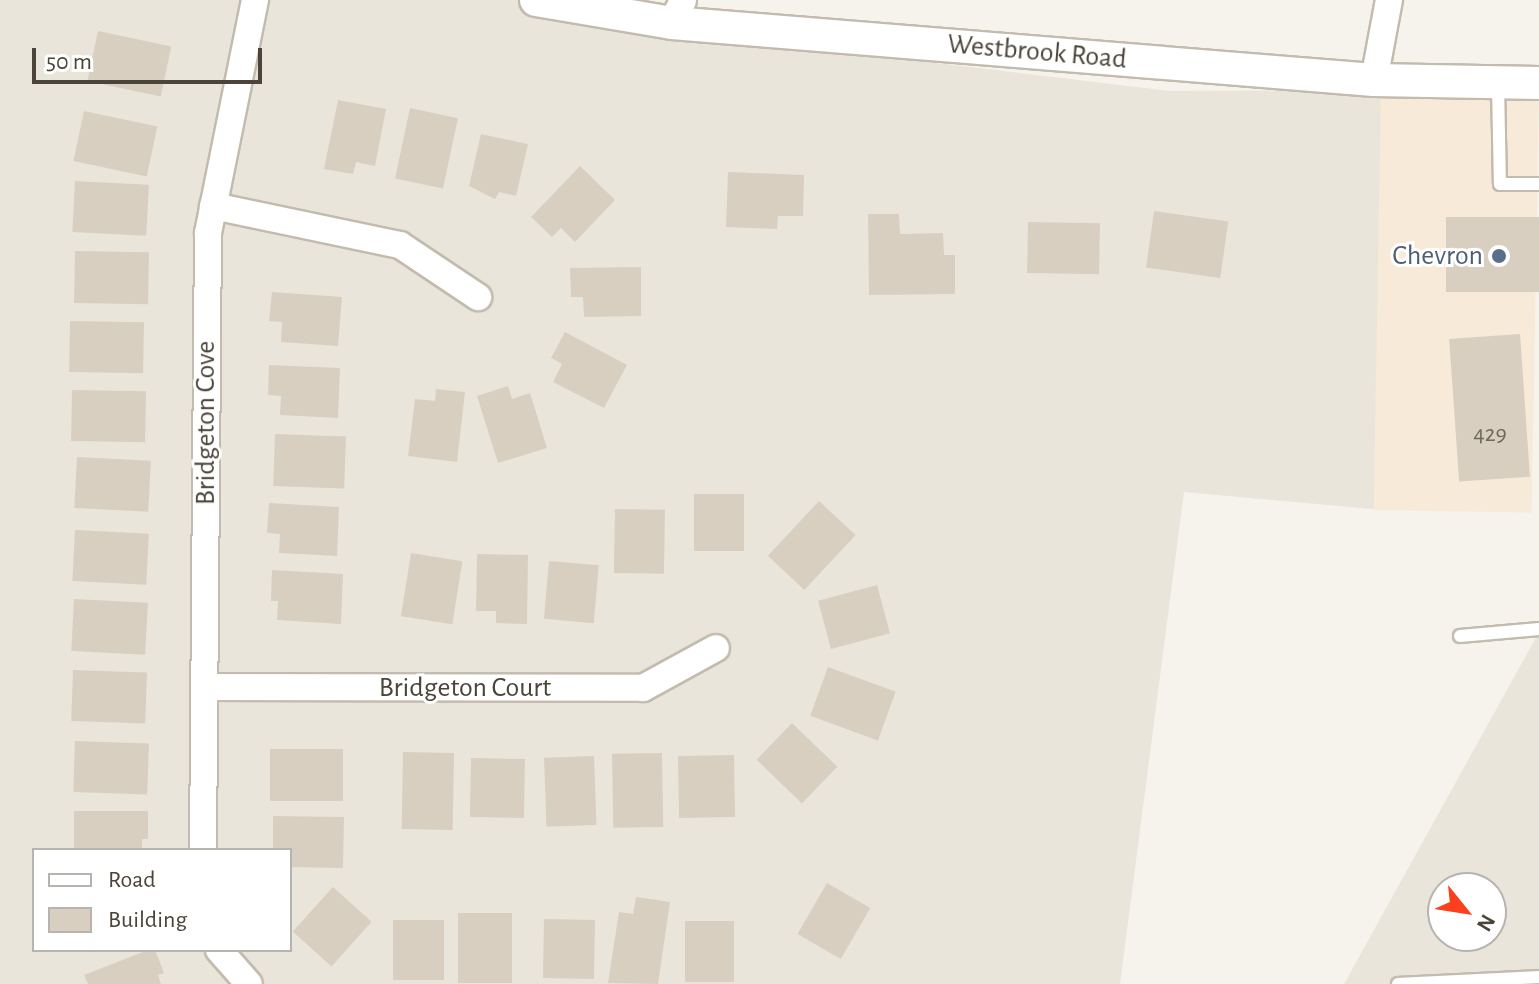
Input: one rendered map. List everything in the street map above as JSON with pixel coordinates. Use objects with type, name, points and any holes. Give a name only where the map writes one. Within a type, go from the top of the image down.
[{"type":"street","name":"Bridgeton Cove","points":[[203,848],[208,233],[255,0]]},
{"type":"street","name":"Westbrook Road","points":[[536,0],[677,7],[1374,80],[1539,83]]},
{"type":"street","points":[[1374,80],[1389,0]]},
{"type":"street","points":[[213,206],[400,245],[478,297]]},
{"type":"street","name":"Bridgeton Court","points":[[204,687],[643,688],[716,648]]},
{"type":"street","points":[[221,952],[249,984]]},
{"type":"lane","points":[[1498,84],[1500,184],[1539,184]]},
{"type":"lane","points":[[1460,636],[1539,629]]},
{"type":"lane","points":[[1398,984],[1539,977]]},
{"type":"shaded area","points":[[0,0],[549,0],[820,49],[1169,91],[1381,90],[1383,510],[1184,492],[1120,984],[0,984]]},
{"type":"shaded area","points":[[1381,90],[1539,93],[1532,513],[1374,510]]},
{"type":"shaded area","points":[[1539,632],[1539,984],[1344,984]]},
{"type":"building","points":[[98,31],[171,47],[161,96],[87,81]]},
{"type":"building","points":[[338,100],[386,109],[375,166],[356,162],[353,174],[324,169]]},
{"type":"building","points":[[410,108],[458,118],[443,189],[395,178]]},
{"type":"building","points":[[84,111],[157,127],[147,176],[73,161]]},
{"type":"building","points":[[481,134],[528,144],[516,196],[499,192],[495,199],[469,186]]},
{"type":"building","points":[[580,166],[615,200],[575,242],[561,228],[552,237],[531,217]]},
{"type":"building","points":[[728,172],[804,175],[803,216],[778,216],[777,229],[726,227]]},
{"type":"building","points":[[75,181],[149,185],[146,236],[72,232]]},
{"type":"building","points":[[1154,211],[1228,221],[1220,278],[1146,267]]},
{"type":"building","points":[[868,214],[899,214],[900,234],[943,233],[944,255],[955,255],[955,294],[869,295]]},
{"type":"building","points":[[1446,217],[1539,217],[1539,292],[1446,292]]},
{"type":"building","points":[[1028,222],[1100,223],[1099,274],[1027,273]]},
{"type":"building","points":[[75,251],[149,252],[148,304],[74,303]]},
{"type":"building","points":[[641,267],[641,316],[584,317],[583,297],[571,297],[570,268]]},
{"type":"building","points":[[272,292],[342,297],[338,346],[281,342],[282,322],[269,321]]},
{"type":"building","points":[[70,321],[144,322],[143,373],[69,372]]},
{"type":"building","points":[[565,332],[627,365],[604,408],[553,382],[562,364],[551,358]]},
{"type":"building","points":[[1520,334],[1530,477],[1459,482],[1449,339]]},
{"type":"building","points":[[269,365],[340,368],[338,418],[280,415],[281,396],[268,395]]},
{"type":"building","points":[[508,386],[512,399],[530,393],[547,448],[498,463],[477,396]]},
{"type":"building","points":[[436,389],[465,392],[457,462],[408,456],[415,399],[435,401]]},
{"type":"building","points":[[72,390],[146,391],[145,442],[71,441]]},
{"type":"building","points":[[275,434],[346,436],[344,488],[273,486]]},
{"type":"building","points":[[77,457],[151,461],[148,512],[74,508]]},
{"type":"building","points":[[694,494],[744,494],[744,551],[694,551]]},
{"type":"building","points":[[819,501],[856,535],[804,590],[768,556]]},
{"type":"building","points":[[269,503],[339,507],[337,556],[279,553],[280,534],[267,533]]},
{"type":"building","points":[[615,509],[665,510],[664,574],[614,573]]},
{"type":"building","points":[[75,530],[149,534],[146,585],[72,581]]},
{"type":"building","points":[[411,553],[462,561],[452,624],[401,616]]},
{"type":"building","points":[[477,554],[528,555],[527,624],[496,623],[496,611],[476,611]]},
{"type":"building","points":[[549,561],[599,565],[594,623],[544,619]]},
{"type":"building","points":[[272,570],[343,574],[341,624],[277,620],[278,601],[271,601]]},
{"type":"building","points":[[877,585],[890,633],[831,649],[818,601]]},
{"type":"building","points":[[74,599],[148,603],[145,655],[71,651]]},
{"type":"building","points":[[828,667],[896,692],[878,740],[810,716]]},
{"type":"building","points":[[73,670],[147,673],[145,724],[71,721]]},
{"type":"building","points":[[792,723],[837,767],[802,803],[757,760]]},
{"type":"building","points":[[75,741],[149,744],[147,795],[73,792]]},
{"type":"building","points":[[270,749],[343,749],[343,801],[270,801]]},
{"type":"building","points":[[403,752],[454,753],[453,830],[402,829]]},
{"type":"building","points":[[662,753],[663,827],[613,828],[612,754]]},
{"type":"building","points":[[734,755],[735,817],[679,818],[678,756]]},
{"type":"building","points":[[594,756],[596,825],[546,827],[544,758]]},
{"type":"building","points":[[471,758],[525,759],[524,818],[470,817]]},
{"type":"building","points":[[74,811],[148,811],[148,839],[142,839],[142,848],[74,848]]},
{"type":"building","points":[[273,816],[344,817],[343,868],[292,867],[292,848],[273,848]]},
{"type":"building","points":[[827,883],[870,908],[841,959],[798,934]]},
{"type":"building","points":[[333,887],[372,922],[331,966],[293,932]]},
{"type":"building","points":[[636,897],[670,902],[658,984],[608,983],[619,912],[633,914]]},
{"type":"building","points":[[458,913],[512,913],[512,983],[458,983]]},
{"type":"building","points":[[544,919],[595,920],[594,979],[543,978]]},
{"type":"building","points":[[393,920],[444,920],[444,980],[393,980]]},
{"type":"building","points":[[685,921],[734,921],[734,982],[685,982]]},
{"type":"building","points":[[143,952],[156,952],[164,973],[158,975],[161,984],[88,984],[84,975]]},
{"type":"place","name":"Chevron","points":[[1499,256]]}]
